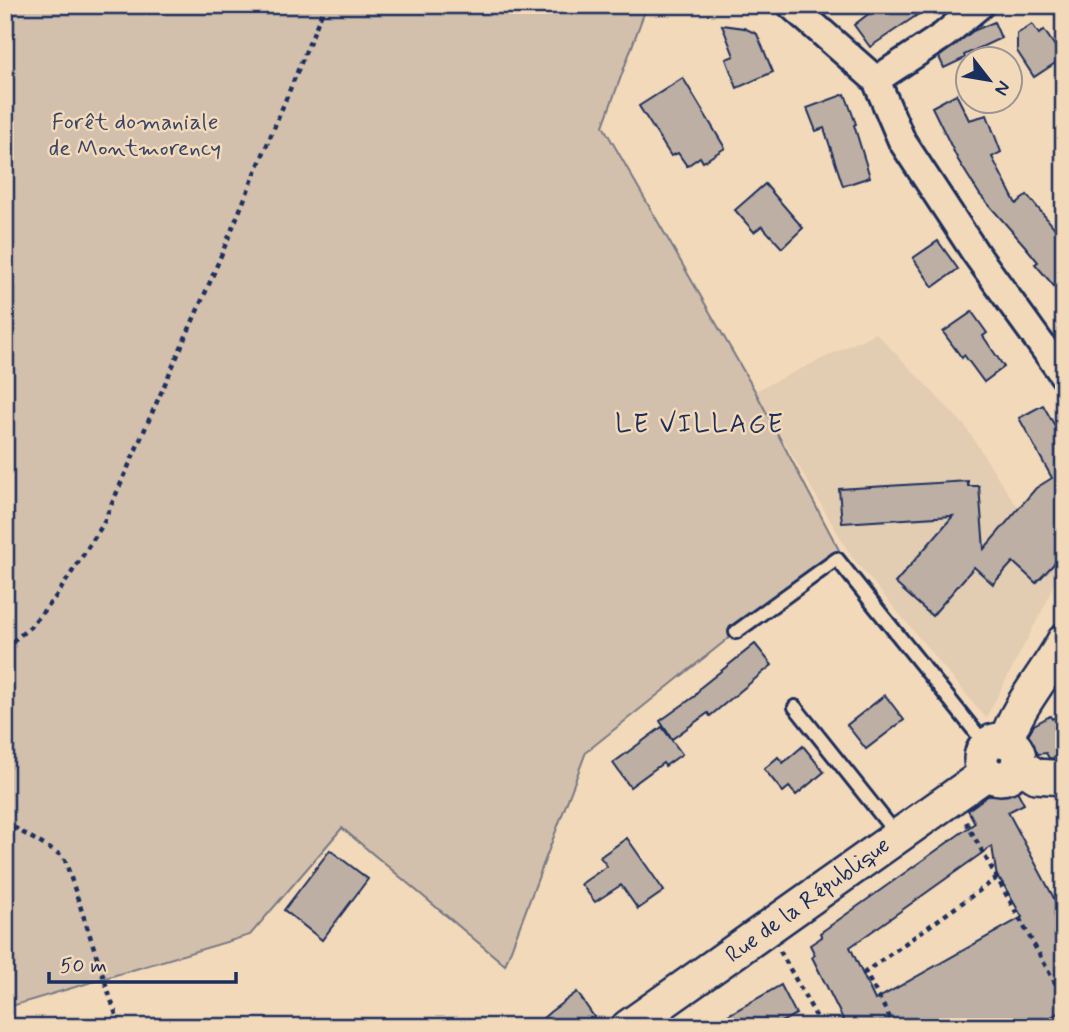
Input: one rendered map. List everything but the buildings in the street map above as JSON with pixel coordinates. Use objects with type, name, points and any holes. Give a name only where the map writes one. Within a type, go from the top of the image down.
[{"type":"street","points":[[792,5],[876,80],[902,141],[976,254],[1064,376]]},
{"type":"street","points":[[876,80],[944,35],[980,5]]},
{"type":"street","points":[[1064,641],[1053,662],[1020,709],[999,756],[1036,776],[1064,778]]},
{"type":"street","name":"Rue de la République","points":[[628,1027],[952,797],[999,756]]},
{"type":"lane","points":[[736,632],[837,559],[999,756]]},
{"type":"lane","points":[[795,707],[897,835]]},
{"type":"path","points":[[5,648],[30,627],[57,595],[102,526],[210,282],[325,5]]},
{"type":"path","points":[[952,797],[1064,999]]},
{"type":"path","points":[[5,821],[64,857],[120,1027]]},
{"type":"path","points":[[895,1027],[865,972],[997,878]]},
{"type":"path","points":[[768,928],[822,1027]]},
{"type":"shaded area","points":[[876,333],[965,426],[1013,501],[1040,528],[1043,548],[1062,565],[1045,605],[986,718],[851,556],[755,391]]},
{"type":"green space","name":"Forêt domaniale de Montmorency","points":[[5,5],[647,5],[603,126],[755,391],[839,550],[586,752],[505,965],[342,828],[250,935],[5,1008]]},
{"type":"district","name":"LE VILLAGE","points":[[700,423]]}]
